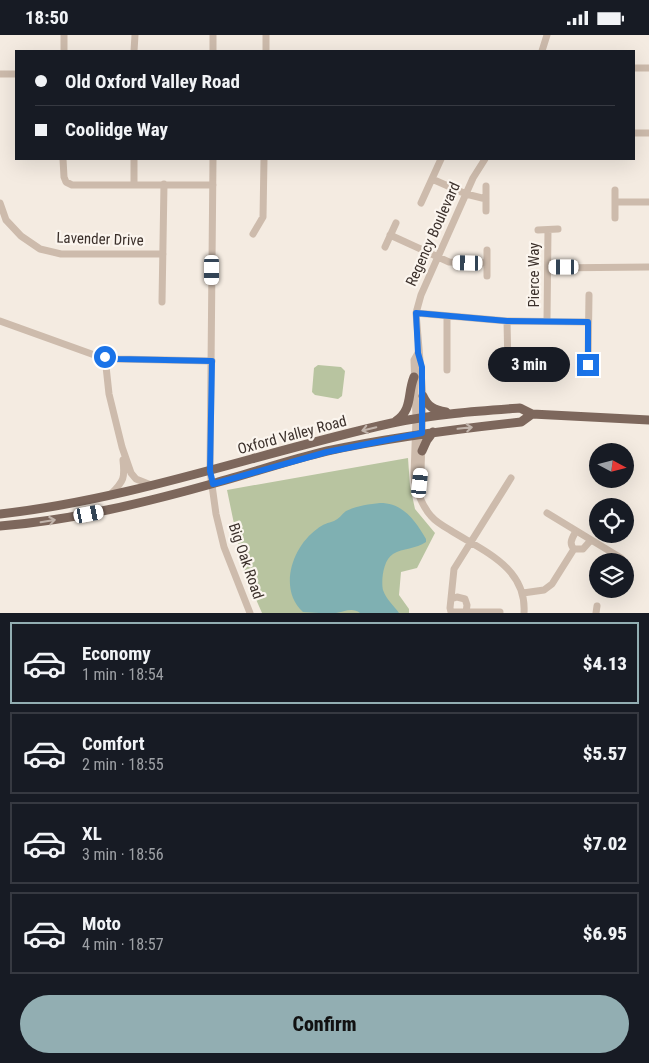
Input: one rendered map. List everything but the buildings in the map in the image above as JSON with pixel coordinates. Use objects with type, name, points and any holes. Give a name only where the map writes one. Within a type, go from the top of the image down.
[{"type":"main road","points":[[394,423],[403,416],[408,407],[411,384],[414,377]]},
{"type":"main road","points":[[423,396],[426,403],[434,410],[456,413]]},
{"type":"main road","name":"Oxford Valley Road","points":[[0,515],[62,505],[151,485],[394,423],[456,413],[520,408],[532,415],[649,421]]},
{"type":"main road","name":"Oxford Valley Road","points":[[0,526],[36,523],[103,511],[213,484],[327,452],[418,434],[522,422],[532,415]]},
{"type":"main road","points":[[422,451],[433,432]]},
{"type":"street","points":[[64,35],[64,50]]},
{"type":"street","points":[[134,50],[135,35]]},
{"type":"street","points":[[213,35],[213,50]]},
{"type":"street","points":[[266,35],[266,50]]},
{"type":"street","points":[[542,50],[547,35]]},
{"type":"street","points":[[635,68],[649,68]]},
{"type":"street","points":[[0,74],[15,74]]},
{"type":"street","points":[[635,133],[649,133]]},
{"type":"street","points":[[63,160],[64,177],[66,182],[72,185],[213,185]]},
{"type":"street","points":[[134,160],[134,184]]},
{"type":"street","name":"Big Oak Road","points":[[213,160],[210,471],[216,514],[224,547],[250,613]]},
{"type":"street","points":[[253,234],[263,217],[264,160]]},
{"type":"street","points":[[421,203],[441,160]]},
{"type":"street","name":"Regency Boulevard","points":[[419,419],[423,396],[416,313],[421,295],[473,178],[484,160]]},
{"type":"street","points":[[432,179],[466,194],[486,199]]},
{"type":"street","points":[[162,303],[164,184]]},
{"type":"street","points":[[486,186],[486,211]]},
{"type":"street","points":[[615,190],[615,218]]},
{"type":"street","points":[[615,202],[649,202]]},
{"type":"street","name":"Lavender Drive","points":[[0,203],[6,220],[21,236],[40,249],[61,254],[163,254]]},
{"type":"street","points":[[385,247],[396,223]]},
{"type":"street","points":[[538,230],[558,229]]},
{"type":"street","name":"Pierce Way","points":[[547,321],[548,230]]},
{"type":"street","points":[[390,235],[449,262],[487,263]]},
{"type":"street","points":[[487,250],[487,276]]},
{"type":"street","points":[[548,268],[649,267]]},
{"type":"street","points":[[588,365],[589,295]]},
{"type":"street","points":[[416,313],[507,321],[588,322]]},
{"type":"street","points":[[447,371],[448,316]]},
{"type":"street","points":[[0,321],[100,357],[212,361]]},
{"type":"street","points":[[507,321],[508,368]]},
{"type":"street","name":"Regency Boulevard","points":[[418,353],[414,360],[414,377],[419,419]]},
{"type":"street","points":[[105,357],[109,394],[122,447],[131,473],[136,479],[151,485]]},
{"type":"street","points":[[419,419],[414,475],[426,510],[431,516],[506,566],[516,577],[523,593],[524,613]]},
{"type":"street","points":[[418,434],[422,451],[419,494]]},
{"type":"street","points":[[111,494],[122,484],[124,478],[122,447]]},
{"type":"street","points":[[500,612],[466,613],[452,611],[450,608],[454,569],[511,478]]},
{"type":"street","points":[[548,513],[589,539]]},
{"type":"street","points":[[574,549],[571,545],[571,540],[576,531]]},
{"type":"street","points":[[574,549],[583,549],[589,542]]},
{"type":"street","points":[[596,543],[613,553]]},
{"type":"street","points":[[523,593],[544,590],[552,584],[574,549]]},
{"type":"street","points":[[451,599],[457,597],[466,599],[468,605],[466,613]]},
{"type":"green space","points":[[318,365],[341,367],[345,371],[342,396],[338,399],[315,395],[312,392],[314,368]]},
{"type":"green space","points":[[408,458],[410,486],[415,509],[435,533],[417,568],[401,572],[399,595],[409,609],[409,613],[262,613],[244,572],[227,490]]},
{"type":"water","points":[[380,503],[402,509],[413,519],[426,539],[426,542],[422,544],[393,554],[385,566],[382,581],[383,590],[399,613],[360,613],[351,610],[336,613],[303,612],[295,603],[291,592],[290,580],[291,569],[301,546],[317,529],[336,520],[346,511]]},
{"type":"route","points":[[105,357],[118,359],[212,361],[210,471],[213,484],[327,452],[422,433],[422,367],[418,353],[416,313],[507,321],[588,322],[588,365]]}]
